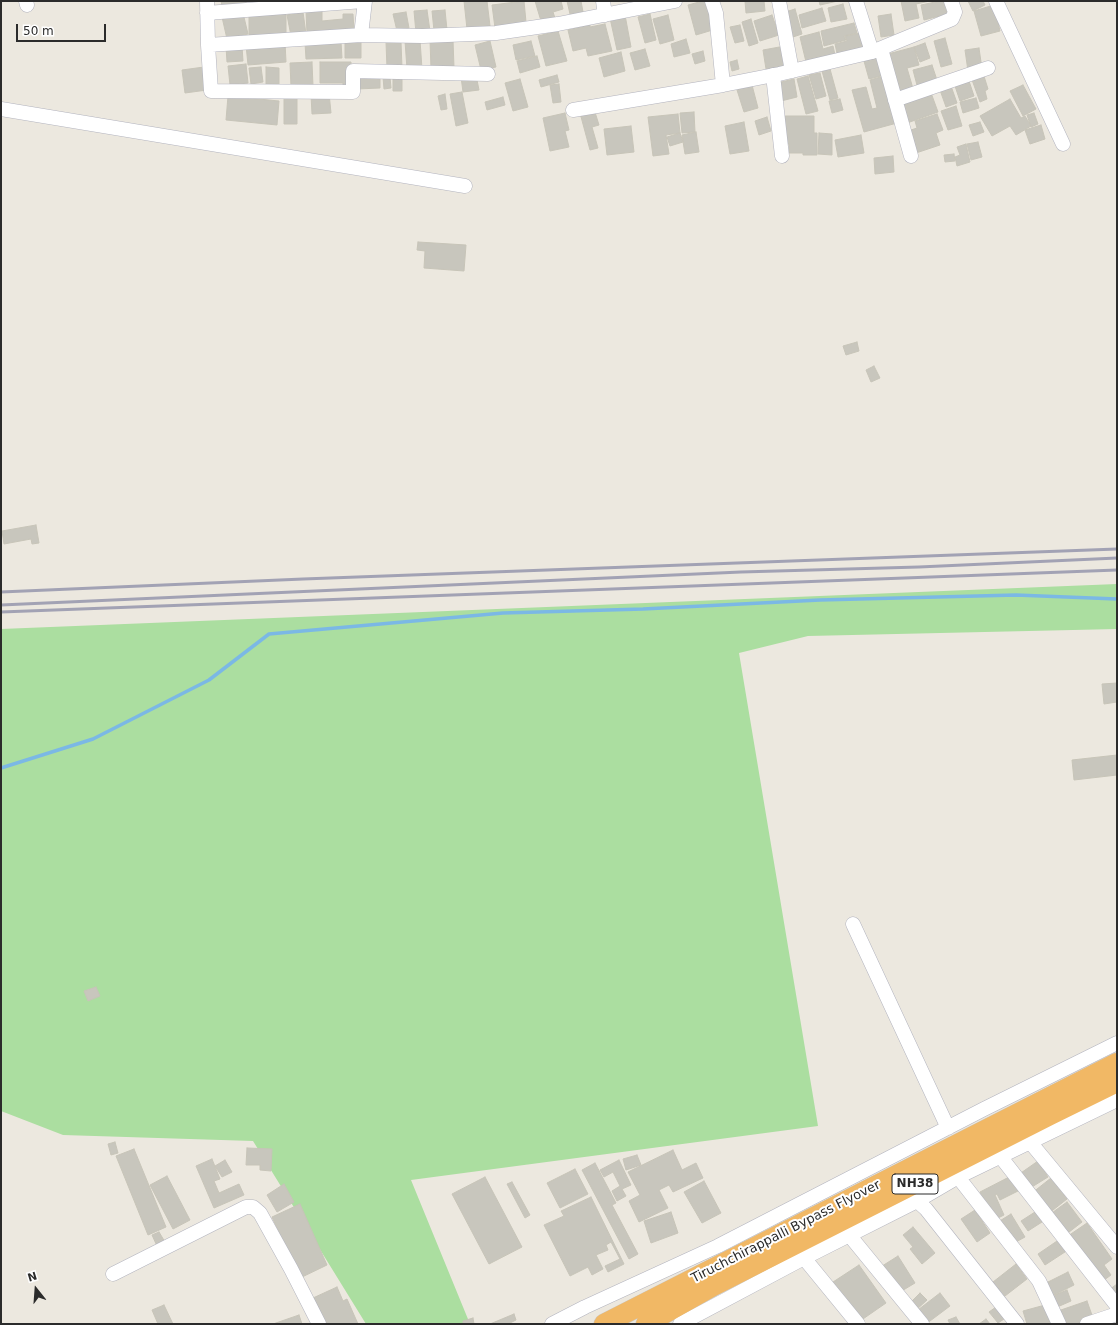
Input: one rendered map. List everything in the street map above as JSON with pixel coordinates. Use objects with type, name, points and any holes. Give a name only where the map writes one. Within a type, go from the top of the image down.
[{"type":"highway","name":"Tiruchchirappalli Bypass Flyover","points":[[604,1324],[1117,1063]]},
{"type":"highway","name":"Tiruchchirappalli Bypass Flyover","points":[[646,1324],[713,1286],[1043,1118],[1117,1082]]},
{"type":"street","points":[[361,35],[364,1],[207,7],[211,91],[353,92],[353,71],[488,74]]},
{"type":"street","points":[[208,45],[361,35],[422,36],[496,33],[558,24],[604,8],[675,1]]},
{"type":"street","points":[[712,1],[716,13],[723,85]]},
{"type":"street","points":[[778,1],[792,71]]},
{"type":"street","points":[[856,1],[877,50],[895,100],[911,156]]},
{"type":"street","points":[[573,110],[773,76],[877,50],[952,19],[955,12],[951,1]]},
{"type":"street","points":[[996,1],[1063,144]]},
{"type":"street","points":[[895,100],[988,68]]},
{"type":"street","points":[[773,76],[782,156]]},
{"type":"street","points":[[1,109],[464,186]]},
{"type":"street","points":[[853,924],[948,1128]]},
{"type":"street","points":[[552,1324],[585,1307],[718,1246],[984,1109],[1117,1043]]},
{"type":"street","points":[[688,1322],[804,1258],[917,1201],[958,1177],[1117,1100]]},
{"type":"street","points":[[984,1109],[1038,1103]]},
{"type":"street","points":[[1030,1142],[1117,1248]]},
{"type":"street","points":[[1000,1156],[1117,1306]]},
{"type":"street","points":[[958,1177],[1040,1281],[1059,1324]]},
{"type":"street","points":[[917,1201],[926,1209],[1017,1324]]},
{"type":"street","points":[[113,1274],[246,1207],[253,1207],[260,1213],[319,1324]]},
{"type":"street","points":[[850,1236],[922,1324]]},
{"type":"street","points":[[804,1258],[858,1324]]},
{"type":"street","points":[[1087,1324],[1117,1314]]},
{"type":"green space","points":[[1117,584],[1117,629],[808,636],[739,653],[818,1126],[411,1180],[470,1324],[366,1324],[253,1141],[63,1135],[1,1111],[1,629]]},
{"type":"building","points":[[221,1],[246,1],[247,8],[223,11]]},
{"type":"building","points":[[464,1],[487,1],[490,26],[467,29]]},
{"type":"building","points":[[524,1],[526,22],[495,28],[492,5]]},
{"type":"building","points":[[535,1],[561,1],[563,9],[553,12],[555,18],[541,21]]},
{"type":"building","points":[[567,1],[581,1],[583,12],[570,14]]},
{"type":"building","points":[[708,1],[716,29],[696,35],[688,5]]},
{"type":"building","points":[[745,1],[764,1],[765,11],[746,13]]},
{"type":"building","points":[[819,1],[838,1],[820,5]]},
{"type":"building","points":[[901,1],[930,1],[916,4],[919,18],[905,21]]},
{"type":"building","points":[[944,1],[947,14],[924,20],[921,5]]},
{"type":"building","points":[[968,1],[983,1],[985,5],[973,11]]},
{"type":"building","points":[[843,4],[847,19],[831,22],[828,8]]},
{"type":"building","points":[[994,5],[1000,31],[981,36],[974,11]]},
{"type":"building","points":[[822,8],[826,21],[802,28],[799,15]]},
{"type":"building","points":[[795,9],[802,34],[790,38],[782,13]]},
{"type":"building","points":[[322,10],[322,21],[343,19],[343,14],[353,14],[354,31],[307,34],[306,11]]},
{"type":"building","points":[[427,10],[430,31],[416,33],[414,11]]},
{"type":"building","points":[[445,10],[447,30],[434,31],[432,11]]},
{"type":"building","points":[[303,12],[306,34],[291,36],[287,15]]},
{"type":"building","points":[[406,12],[409,28],[397,31],[393,14]]},
{"type":"building","points":[[243,13],[248,34],[227,39],[222,17]]},
{"type":"building","points":[[249,14],[286,14],[286,37],[249,37]]},
{"type":"building","points":[[650,14],[656,40],[645,43],[638,17]]},
{"type":"building","points":[[891,14],[894,35],[881,37],[878,16]]},
{"type":"building","points":[[625,15],[631,47],[617,50],[610,18]]},
{"type":"building","points":[[668,15],[674,40],[660,44],[653,19]]},
{"type":"building","points":[[772,15],[779,35],[760,41],[754,21]]},
{"type":"building","points":[[751,19],[758,43],[749,46],[742,22]]},
{"type":"building","points":[[854,23],[857,33],[844,36],[846,40],[824,46],[821,31]]},
{"type":"building","points":[[605,24],[612,51],[588,56],[586,48],[573,51],[568,30],[590,25],[590,27]]},
{"type":"building","points":[[740,25],[744,41],[735,43],[730,27]]},
{"type":"building","points":[[558,31],[567,61],[546,66],[538,36]]},
{"type":"building","points":[[819,32],[823,49],[833,46],[836,59],[807,66],[800,37]]},
{"type":"building","points":[[861,33],[865,51],[838,58],[835,44],[847,41],[845,36]]},
{"type":"building","points":[[945,38],[952,64],[941,67],[934,41]]},
{"type":"building","points":[[686,39],[690,53],[674,57],[671,44]]},
{"type":"building","points":[[420,40],[422,69],[407,69],[405,41]]},
{"type":"building","points":[[430,40],[453,40],[454,68],[431,69]]},
{"type":"building","points":[[345,41],[361,41],[361,58],[345,58]]},
{"type":"building","points":[[490,41],[496,67],[481,70],[475,45]]},
{"type":"building","points":[[531,41],[535,56],[516,60],[513,45]]},
{"type":"building","points":[[285,42],[286,62],[248,65],[246,45]]},
{"type":"building","points":[[341,42],[342,58],[306,59],[305,43]]},
{"type":"building","points":[[386,42],[401,42],[402,68],[387,69]]},
{"type":"building","points":[[925,43],[930,58],[920,62],[914,47]]},
{"type":"building","points":[[242,46],[243,61],[227,62],[226,47]]},
{"type":"building","points":[[785,46],[789,66],[766,69],[763,50]]},
{"type":"building","points":[[914,47],[919,65],[907,68],[914,92],[899,96],[888,54]]},
{"type":"building","points":[[979,48],[982,69],[968,71],[965,50]]},
{"type":"building","points":[[645,49],[650,66],[635,70],[630,53]]},
{"type":"building","points":[[703,51],[705,61],[695,64],[692,54]]},
{"type":"building","points":[[621,52],[625,71],[604,77],[599,58]]},
{"type":"building","points":[[537,56],[540,67],[520,73],[517,61]]},
{"type":"building","points":[[880,56],[885,75],[869,79],[864,61]]},
{"type":"building","points":[[737,60],[739,69],[732,71],[730,62]]},
{"type":"building","points":[[312,62],[313,86],[291,87],[290,63]]},
{"type":"building","points":[[320,62],[351,62],[351,90],[343,89],[343,83],[320,83]]},
{"type":"building","points":[[246,64],[248,83],[230,85],[228,66]]},
{"type":"building","points":[[932,65],[938,83],[918,89],[913,70]]},
{"type":"building","points":[[204,67],[207,90],[185,93],[182,70]]},
{"type":"building","points":[[261,67],[263,82],[251,84],[249,68]]},
{"type":"building","points":[[266,67],[279,68],[279,84],[266,84]]},
{"type":"building","points":[[830,69],[838,98],[830,100],[822,71]]},
{"type":"building","points":[[820,73],[826,96],[816,99],[809,75]]},
{"type":"building","points":[[983,73],[988,89],[985,91],[987,99],[980,102],[971,77]]},
{"type":"building","points":[[380,74],[380,88],[357,89],[356,75]]},
{"type":"building","points":[[393,74],[402,74],[402,91],[393,91]]},
{"type":"building","points":[[476,75],[479,90],[463,92],[461,77]]},
{"type":"building","points":[[557,75],[559,82],[541,87],[539,80]]},
{"type":"building","points":[[808,76],[818,111],[806,114],[797,79]]},
{"type":"building","points":[[884,76],[897,123],[864,132],[852,90],[866,87],[872,109],[877,108],[870,80]]},
{"type":"building","points":[[383,77],[390,77],[391,88],[384,89]]},
{"type":"building","points":[[968,78],[974,96],[960,101],[954,83]]},
{"type":"building","points":[[520,79],[528,107],[513,111],[505,83]]},
{"type":"building","points":[[794,79],[797,97],[781,101],[777,83]]},
{"type":"building","points":[[559,84],[561,102],[553,103],[550,85]]},
{"type":"building","points":[[752,85],[758,108],[744,112],[737,90]]},
{"type":"building","points":[[1023,85],[1036,109],[1023,116],[1010,91]]},
{"type":"building","points":[[951,86],[957,103],[946,107],[940,90]]},
{"type":"building","points":[[930,90],[938,112],[907,123],[899,101]]},
{"type":"building","points":[[462,92],[468,123],[456,126],[450,94]]},
{"type":"building","points":[[329,93],[331,113],[312,114],[311,95]]},
{"type":"building","points":[[445,94],[447,109],[441,110],[438,96]]},
{"type":"building","points":[[228,96],[279,101],[277,125],[226,120]]},
{"type":"building","points":[[284,97],[297,97],[297,124],[284,124]]},
{"type":"building","points":[[503,97],[505,105],[487,110],[485,102]]},
{"type":"building","points":[[976,98],[979,108],[963,113],[960,102]]},
{"type":"building","points":[[840,99],[843,110],[832,113],[829,101]]},
{"type":"building","points":[[1010,99],[1021,118],[1025,116],[1031,126],[1016,135],[1010,126],[992,136],[980,116]]},
{"type":"building","points":[[956,106],[962,126],[948,130],[941,111]]},
{"type":"building","points":[[594,109],[599,125],[592,127],[598,148],[590,150],[580,113]]},
{"type":"building","points":[[694,112],[695,132],[682,133],[680,113]]},
{"type":"building","points":[[565,113],[569,130],[565,131],[569,147],[550,151],[543,118]]},
{"type":"building","points":[[1034,113],[1038,124],[1031,127],[1027,115]]},
{"type":"building","points":[[678,114],[680,133],[666,135],[669,154],[653,156],[648,117]]},
{"type":"building","points":[[937,114],[943,130],[936,133],[940,145],[916,153],[908,131],[917,128],[915,121]]},
{"type":"building","points":[[783,116],[814,116],[814,133],[817,133],[817,155],[789,153],[789,144],[783,144]]},
{"type":"building","points":[[767,117],[771,131],[759,135],[755,121]]},
{"type":"building","points":[[744,122],[749,151],[730,154],[725,126]]},
{"type":"building","points":[[980,122],[984,132],[973,136],[969,125]]},
{"type":"building","points":[[1041,125],[1045,139],[1030,144],[1025,130]]},
{"type":"building","points":[[631,126],[634,152],[607,155],[604,129]]},
{"type":"building","points":[[696,132],[699,152],[685,154],[682,135]]},
{"type":"building","points":[[680,133],[683,142],[670,146],[667,137]]},
{"type":"building","points":[[819,133],[832,134],[832,155],[818,154]]},
{"type":"building","points":[[861,135],[864,153],[838,157],[835,140]]},
{"type":"building","points":[[978,142],[982,157],[971,160],[967,144]]},
{"type":"building","points":[[966,144],[970,162],[957,166],[955,157],[960,155],[957,147]]},
{"type":"building","points":[[954,154],[955,161],[945,162],[944,155]]},
{"type":"building","points":[[893,156],[894,172],[875,174],[874,158]]},
{"type":"building","points":[[418,242],[466,245],[464,271],[424,268],[425,251],[417,250]]},
{"type":"building","points":[[857,342],[859,351],[846,355],[843,346]]},
{"type":"building","points":[[874,366],[880,378],[871,382],[866,370]]},
{"type":"building","points":[[36,525],[39,543],[32,544],[31,539],[4,544],[2,531]]},
{"type":"building","points":[[1117,683],[1117,702],[1104,704],[1102,684]]},
{"type":"building","points":[[1117,755],[1117,775],[1074,780],[1072,760]]},
{"type":"building","points":[[96,987],[100,996],[88,1001],[84,991]]},
{"type":"building","points":[[115,1142],[118,1153],[111,1155],[108,1144]]},
{"type":"building","points":[[247,1148],[272,1149],[271,1171],[260,1170],[260,1165],[246,1165]]},
{"type":"building","points":[[134,1149],[166,1227],[148,1235],[116,1156]]},
{"type":"building","points":[[673,1150],[682,1170],[696,1163],[703,1178],[673,1192],[669,1185],[659,1190],[668,1208],[639,1222],[629,1201],[640,1195],[628,1172]]},
{"type":"building","points":[[637,1155],[641,1165],[626,1170],[623,1159]]},
{"type":"building","points":[[212,1159],[220,1179],[214,1181],[219,1193],[239,1184],[244,1195],[214,1208],[196,1166]]},
{"type":"building","points":[[225,1160],[232,1172],[222,1177],[215,1166]]},
{"type":"building","points":[[619,1160],[631,1185],[622,1189],[626,1196],[617,1201],[612,1191],[620,1186],[613,1172],[604,1177],[600,1170]]},
{"type":"building","points":[[1038,1161],[1048,1177],[1027,1190],[1018,1175]]},
{"type":"building","points":[[595,1163],[616,1203],[612,1205],[638,1254],[629,1259],[582,1170]]},
{"type":"building","points":[[575,1169],[588,1194],[560,1208],[547,1183]]},
{"type":"building","points":[[1013,1175],[1020,1190],[1000,1200],[997,1194],[995,1195],[1004,1215],[994,1220],[980,1192]]},
{"type":"building","points":[[167,1176],[190,1220],[173,1229],[150,1185]]},
{"type":"building","points":[[485,1177],[522,1247],[489,1264],[452,1194]]},
{"type":"building","points":[[1051,1178],[1067,1199],[1048,1214],[1032,1193]]},
{"type":"building","points":[[704,1181],[721,1213],[702,1223],[684,1192]]},
{"type":"building","points":[[512,1182],[530,1215],[525,1218],[507,1184]]},
{"type":"building","points":[[284,1184],[294,1202],[277,1212],[267,1195]]},
{"type":"building","points":[[591,1197],[624,1264],[608,1272],[605,1266],[620,1259],[611,1242],[606,1245],[608,1250],[596,1255],[603,1269],[592,1275],[588,1267],[570,1276],[544,1225],[564,1216],[561,1211]]},
{"type":"building","points":[[1067,1202],[1082,1222],[1064,1236],[1049,1215]]},
{"type":"building","points":[[300,1204],[327,1265],[300,1278],[272,1217]]},
{"type":"building","points":[[975,1210],[990,1233],[977,1242],[961,1219]]},
{"type":"building","points":[[671,1212],[678,1233],[651,1243],[644,1221]]},
{"type":"building","points":[[1035,1212],[1042,1222],[1028,1231],[1021,1221]]},
{"type":"building","points":[[1011,1214],[1025,1237],[1014,1243],[998,1222]]},
{"type":"building","points":[[1087,1223],[1112,1259],[1104,1265],[1111,1275],[1100,1283],[1068,1236]]},
{"type":"building","points":[[913,1227],[935,1253],[922,1264],[910,1249],[913,1247],[903,1235]]},
{"type":"building","points":[[159,1232],[165,1242],[157,1246],[152,1235]]},
{"type":"building","points":[[1060,1239],[1068,1250],[1045,1265],[1038,1254]]},
{"type":"building","points":[[898,1256],[915,1283],[895,1295],[879,1268]]},
{"type":"building","points":[[1016,1264],[1027,1279],[1005,1296],[993,1282]]},
{"type":"building","points":[[859,1265],[886,1303],[860,1321],[833,1282]]},
{"type":"building","points":[[1068,1272],[1074,1285],[1050,1297],[1044,1284]]},
{"type":"building","points":[[1117,1284],[1117,1300],[1109,1290]]},
{"type":"building","points":[[337,1287],[343,1301],[347,1299],[358,1324],[324,1324],[313,1298]]},
{"type":"building","points":[[1067,1290],[1071,1301],[1055,1308],[1050,1297]]},
{"type":"building","points":[[920,1293],[927,1300],[914,1312],[908,1305]]},
{"type":"building","points":[[940,1293],[950,1306],[926,1324],[914,1313]]},
{"type":"building","points":[[1087,1301],[1093,1318],[1077,1324],[1062,1324],[1058,1311]]},
{"type":"building","points":[[164,1305],[173,1324],[158,1324],[152,1310]]},
{"type":"building","points":[[1045,1305],[1050,1324],[1027,1324],[1023,1311]]},
{"type":"building","points":[[996,1307],[1004,1319],[998,1323],[989,1312]]},
{"type":"building","points":[[514,1314],[516,1320],[508,1324],[490,1324]]},
{"type":"building","points":[[299,1315],[302,1324],[273,1324]]},
{"type":"building","points":[[956,1317],[960,1324],[950,1324],[948,1320]]},
{"type":"building","points":[[473,1318],[474,1324],[463,1324],[463,1321]]},
{"type":"building","points":[[986,1319],[990,1324],[979,1324]]},
{"type":"waterway","points":[[1,768],[93,739],[209,680],[269,634],[503,613],[643,609],[820,600],[1016,595],[1117,599]]},
{"type":"railway","points":[[1,592],[303,579],[1117,549]]},
{"type":"railway","points":[[1,605],[741,572],[919,567],[1117,558]]},
{"type":"railway","points":[[1,612],[1117,570]]}]
